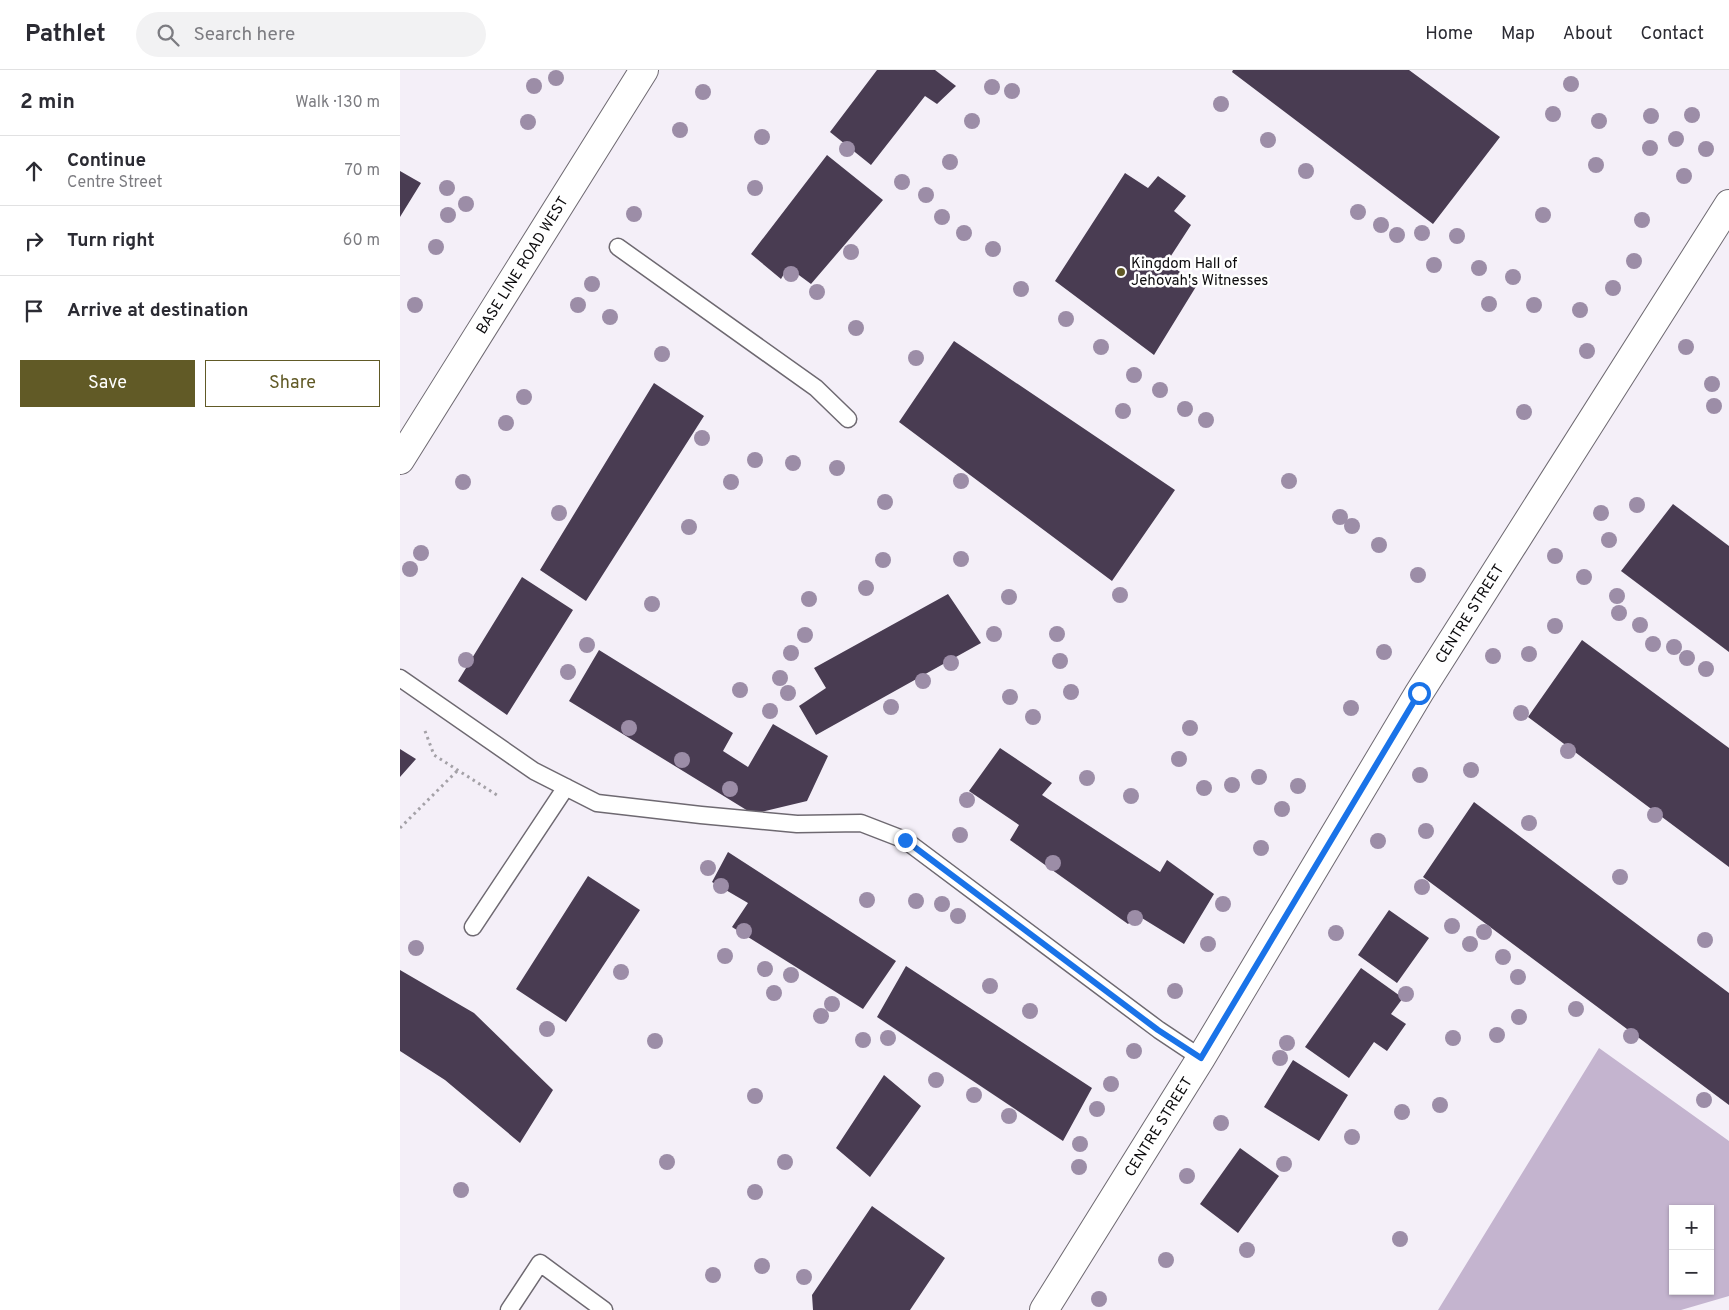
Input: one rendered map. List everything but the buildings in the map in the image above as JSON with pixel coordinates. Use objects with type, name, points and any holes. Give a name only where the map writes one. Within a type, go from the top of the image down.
[{"type":"street","name":"BASE LINE ROAD WEST","points":[[400,460],[644,70]]},
{"type":"street","name":"CENTRE STREET","points":[[1044,1310],[1201,1058],[1419,693],[1729,204]]},
{"type":"lane","points":[[618,247],[816,388],[848,419]]},
{"type":"lane","points":[[400,678],[534,771],[597,803],[797,824],[861,823],[905,840],[1158,1030],[1201,1058]]},
{"type":"lane","points":[[473,927],[566,787]]},
{"type":"lane","points":[[510,1310],[540,1262],[604,1310]]},
{"type":"path","points":[[422,725],[434,755],[500,797]]},
{"type":"path","points":[[400,828],[458,770]]},
{"type":"shaded area","points":[[1599,1048],[1729,1141],[1729,1296],[1681,1310],[1438,1310]]},
{"type":"place","name":"Kingdom Hall of Jehovah's Witnesses","points":[[1121,272]]},
{"type":"route","points":[[905,840],[1158,1030],[1201,1058],[1419,693]]}]
